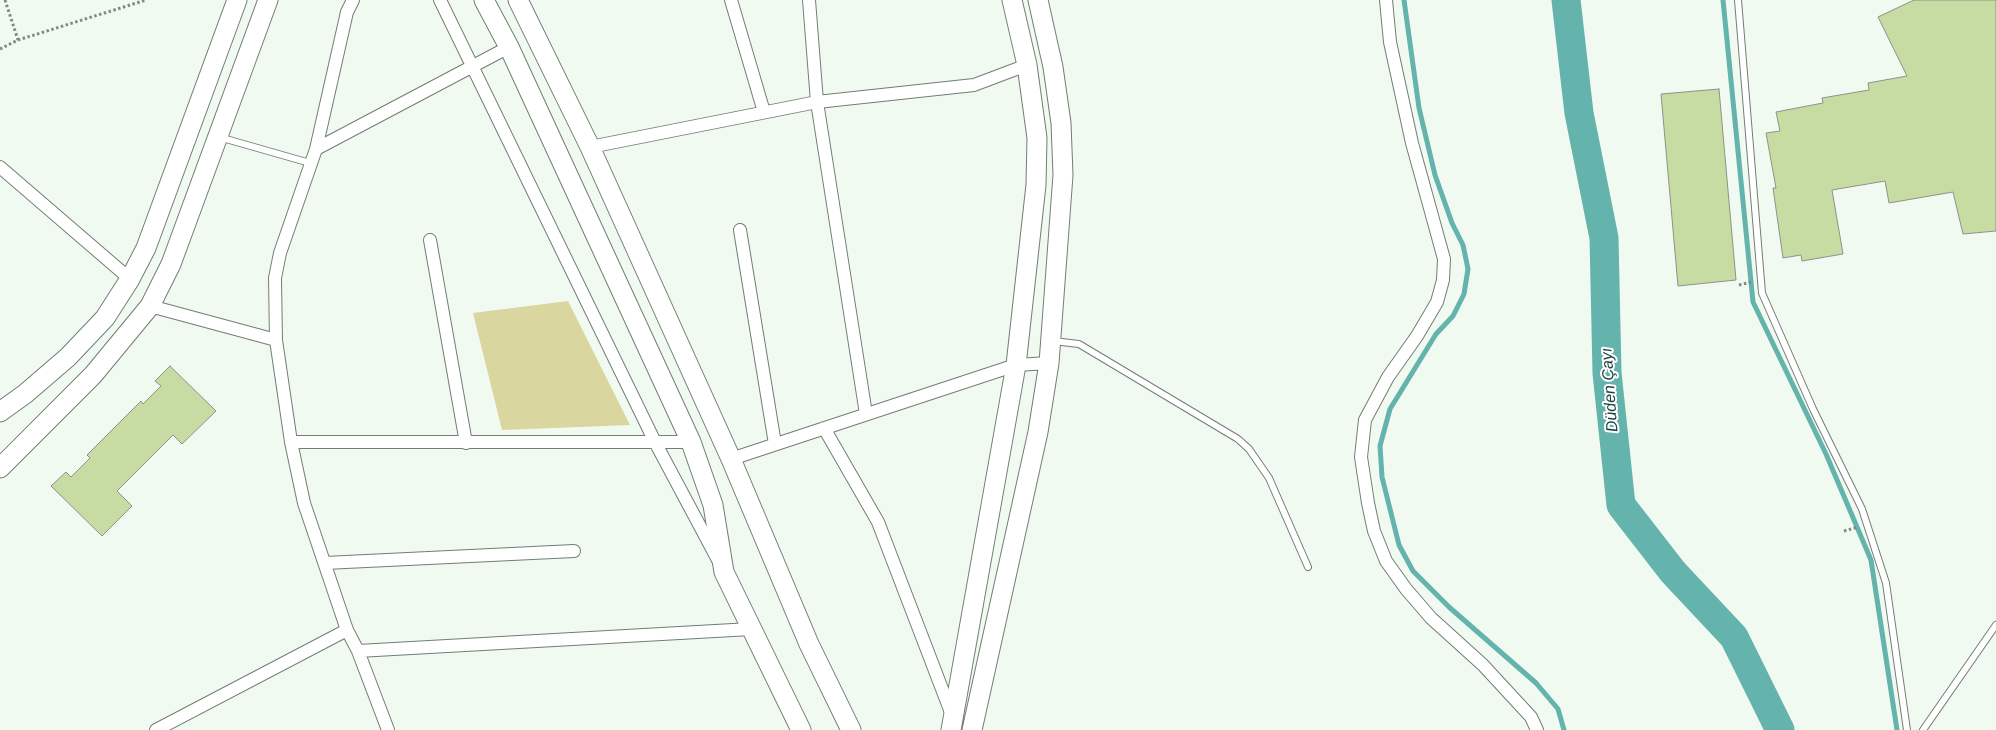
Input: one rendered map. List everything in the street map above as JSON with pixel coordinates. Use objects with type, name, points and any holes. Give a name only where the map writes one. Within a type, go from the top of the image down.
[{"type":"street","points":[[0,412],[25,394],[68,357],[104,318],[130,279],[146,248],[237,0]]},
{"type":"street","points":[[0,468],[93,375],[150,306],[171,264],[268,0]]},
{"type":"street","points":[[353,0],[347,12],[316,149],[280,253],[275,278],[276,340],[291,442],[304,503],[347,630],[358,651],[388,730]]},
{"type":"street","points":[[440,0],[655,442],[724,572],[801,730]]},
{"type":"street","points":[[484,0],[509,47],[691,442],[713,505],[724,572]]},
{"type":"street","points":[[518,0],[590,147],[731,459],[809,644],[851,730]]},
{"type":"street","points":[[731,0],[764,112]]},
{"type":"street","points":[[809,0],[817,102],[866,414]]},
{"type":"street","points":[[952,724],[1016,365],[1036,185],[1036,138],[1027,65],[1012,0]]},
{"type":"street","points":[[972,730],[1038,432],[1049,363],[1063,175],[1062,132],[1053,67],[1038,0]]},
{"type":"street","points":[[1386,0],[1390,42],[1412,143],[1444,259],[1443,280],[1437,302],[1417,336],[1388,377],[1365,420],[1361,457],[1368,503],[1374,531],[1386,561],[1406,589],[1431,618],[1483,665],[1531,717],[1537,730]]},
{"type":"street","points":[[316,149],[509,47]]},
{"type":"street","points":[[590,147],[817,102],[974,86],[1027,65]]},
{"type":"street","points":[[0,167],[130,279]]},
{"type":"street","points":[[740,230],[775,444]]},
{"type":"street","points":[[430,240],[466,442]]},
{"type":"street","points":[[150,306],[276,340]]},
{"type":"street","points":[[731,459],[1016,365],[1049,363]]},
{"type":"street","points":[[824,428],[878,522],[952,724]]},
{"type":"street","points":[[291,442],[691,442]]},
{"type":"street","points":[[325,564],[574,551]]},
{"type":"street","points":[[358,651],[751,629]]},
{"type":"street","points":[[156,730],[347,630]]},
{"type":"lane","points":[[1738,0],[1762,293],[1813,409],[1862,509],[1886,583],[1907,730]]},
{"type":"lane","points":[[218,137],[310,163]]},
{"type":"lane","points":[[1050,340],[1079,344],[1238,439],[1250,449],[1270,478],[1308,567]]},
{"type":"lane","points":[[1923,730],[1996,626]]},
{"type":"path","points":[[5,0],[18,40]]},
{"type":"path","points":[[0,49],[18,40],[146,0]]},
{"type":"shaded area","points":[[568,301],[630,425],[502,430],[473,313]]},
{"type":"building","points":[[1914,0],[1996,0],[1996,231],[1963,234],[1953,192],[1889,203],[1885,181],[1832,190],[1843,254],[1802,261],[1801,255],[1783,258],[1773,188],[1776,188],[1766,133],[1780,131],[1776,112],[1823,103],[1822,98],[1869,90],[1868,83],[1907,76],[1878,17]]},
{"type":"building","points":[[1719,89],[1736,280],[1678,286],[1661,94]]},
{"type":"building","points":[[170,366],[216,411],[182,444],[173,435],[117,491],[132,506],[102,536],[51,486],[66,472],[71,477],[90,458],[87,455],[141,401],[143,404],[161,386],[155,381]]},
{"type":"waterway","points":[[1404,0],[1419,108],[1435,175],[1452,223],[1463,245],[1468,269],[1464,294],[1453,316],[1436,334],[1390,409],[1380,446],[1382,477],[1399,545],[1413,571],[1449,607],[1536,683],[1558,709],[1564,730]]},
{"type":"waterway","name":"Düden Çayı","points":[[1566,0],[1579,113],[1604,238],[1607,373],[1621,505],[1673,572],[1734,637],[1780,730]]},
{"type":"waterway","points":[[1723,0],[1753,302],[1826,454],[1871,560],[1897,730]]}]
